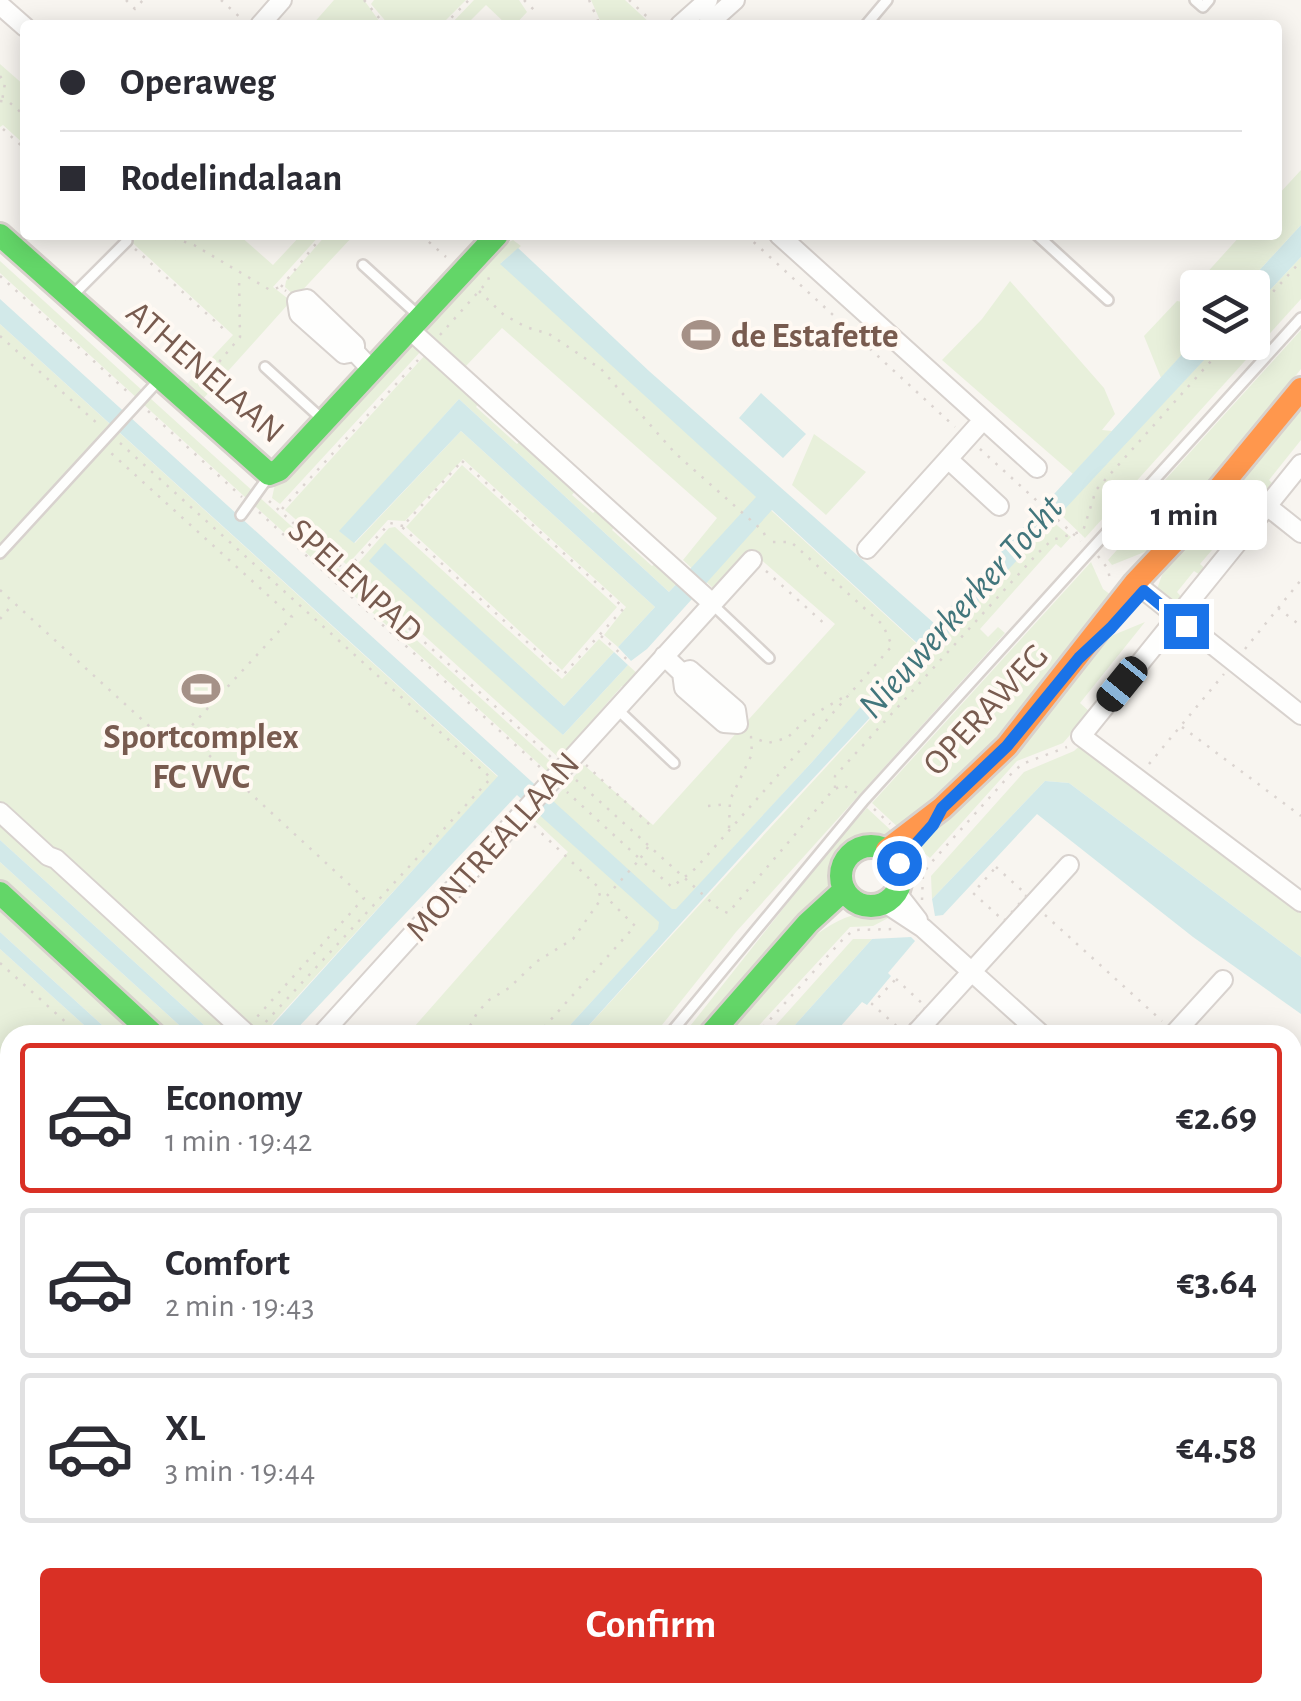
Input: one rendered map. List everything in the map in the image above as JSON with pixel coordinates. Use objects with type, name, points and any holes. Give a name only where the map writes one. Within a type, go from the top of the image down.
[{"type":"main road","name":"ATHENELAAN","points":[[0,235],[185,402],[264,483],[324,421],[363,360],[413,322],[489,240]]},
{"type":"main road","name":"OPERAWEG","points":[[893,856],[933,825],[942,808],[1007,746],[1301,389]]},
{"type":"main road","points":[[868,846],[893,856],[902,878],[891,898],[870,907],[849,896],[841,870],[851,854],[868,846]]},
{"type":"main road","points":[[0,893],[143,1025]]},
{"type":"main road","points":[[719,1025],[808,923],[849,896]]},
{"type":"street","points":[[264,20],[282,0]]},
{"type":"street","points":[[686,20],[708,0]]},
{"type":"street","points":[[713,20],[735,0]]},
{"type":"street","points":[[0,4],[20,23]]},
{"type":"street","points":[[785,240],[1037,468]]},
{"type":"street","points":[[413,322],[429,347],[706,598]]},
{"type":"street","points":[[867,549],[984,420]]},
{"type":"street","points":[[948,459],[999,506]]},
{"type":"street","points":[[1301,464],[1081,736],[1301,902]]},
{"type":"street","points":[[1267,506],[1301,534]]},
{"type":"street","name":"MONTREALLAAN","points":[[330,1025],[664,656],[706,598],[756,562]]},
{"type":"street","points":[[1139,587],[1301,715]]},
{"type":"street","points":[[664,656],[682,673]]},
{"type":"street","points":[[0,812],[247,1025]]},
{"type":"street","points":[[923,1025],[1030,900],[1069,865]]},
{"type":"street","points":[[891,898],[1031,1025]]},
{"type":"street","points":[[1182,1025],[1223,980]]},
{"type":"lane","points":[[870,20],[888,0]]},
{"type":"lane","points":[[1196,0],[1203,7],[1209,0]]},
{"type":"lane","points":[[1042,240],[1108,300]]},
{"type":"lane","points":[[70,298],[126,242]]},
{"type":"lane","points":[[363,265],[413,322]]},
{"type":"lane","points":[[677,1025],[864,800],[1301,318]]},
{"type":"lane","points":[[264,368],[324,421]]},
{"type":"lane","points":[[0,553],[160,379]]},
{"type":"lane","points":[[241,515],[264,483]]},
{"type":"lane","points":[[706,598],[769,658]]},
{"type":"lane","points":[[616,709],[674,763]]},
{"type":"path","points":[[126,0],[135,8],[142,0]]},
{"type":"path","points":[[221,0],[243,20]]},
{"type":"path","points":[[449,20],[469,0]]},
{"type":"path","points":[[524,0],[535,11]]},
{"type":"path","points":[[629,0],[651,20]]},
{"type":"path","points":[[0,76],[5,83],[1,101]]},
{"type":"path","points":[[3,129],[20,144]]},
{"type":"path","points":[[179,240],[270,290],[276,290],[318,240]]},
{"type":"path","points":[[427,240],[447,258]]},
{"type":"path","points":[[751,240],[1059,520]]},
{"type":"path","points":[[126,242],[228,333]]},
{"type":"path","points":[[1270,295],[1301,261]]},
{"type":"path","points":[[185,402],[240,337],[239,273]]},
{"type":"path","points":[[0,276],[136,405],[555,777],[638,860],[672,886],[696,868],[892,646],[883,625],[791,542],[768,542],[763,531],[674,453],[601,369],[560,340],[504,315],[479,291],[280,511]]},
{"type":"path","points":[[0,336],[491,778],[258,1025]]},
{"type":"path","points":[[835,789],[835,776],[1038,553],[1052,540],[1083,531],[1096,490],[1212,360]]},
{"type":"path","points":[[0,590],[172,747],[292,617],[101,443]]},
{"type":"path","points":[[336,582],[390,523],[403,526],[563,676],[624,608],[462,461],[403,526]]},
{"type":"path","name":"SPELENPAD","points":[[264,483],[280,511],[346,570],[555,777],[649,846],[712,903]]},
{"type":"path","points":[[1026,499],[1034,498]]},
{"type":"path","points":[[756,562],[828,627]]},
{"type":"path","points":[[1136,780],[1301,580]]},
{"type":"path","points":[[0,618],[14,603]]},
{"type":"path","points":[[1278,608],[1301,626]]},
{"type":"path","points":[[600,635],[646,676]]},
{"type":"path","points":[[729,828],[729,804],[752,754],[751,737],[768,743],[787,738],[809,717],[850,694]]},
{"type":"path","points":[[1181,726],[1301,816]]},
{"type":"path","points":[[185,733],[364,898],[257,1025]]},
{"type":"path","points":[[922,885],[929,865],[1022,764],[1069,746],[1081,736]]},
{"type":"path","points":[[582,761],[650,825]]},
{"type":"path","points":[[708,806],[729,804]]},
{"type":"path","points":[[523,813],[635,926],[546,1025]]},
{"type":"path","points":[[470,1025],[489,1000],[509,988],[536,962],[573,939],[649,846]]},
{"type":"path","points":[[1030,900],[1004,921],[973,893],[996,867],[1164,1025]]},
{"type":"path","points":[[765,1025],[845,937],[854,930],[882,930]]},
{"type":"path","points":[[0,962],[69,1025]]},
{"type":"path","points":[[895,1025],[872,1004],[896,979],[926,1007],[909,1025]]},
{"type":"green space","points":[[334,0],[364,0],[378,20],[316,20]]},
{"type":"green space","points":[[374,0],[466,0],[446,20],[385,20],[371,4]]},
{"type":"green space","points":[[474,0],[519,0],[527,12],[520,20],[502,20],[486,5],[471,20],[455,20]]},
{"type":"green space","points":[[591,0],[625,0],[647,20],[600,20]]},
{"type":"green space","points":[[0,64],[20,82],[20,140],[3,125],[0,127]]},
{"type":"green space","points":[[1301,170],[1301,225],[1260,270],[1209,270],[1236,240],[1282,240],[1282,191]]},
{"type":"green space","points":[[129,240],[245,240],[273,265],[296,240],[315,240],[273,287],[291,301],[202,400],[185,386],[233,335]]},
{"type":"green space","points":[[322,240],[349,240],[296,297],[285,287]]},
{"type":"green space","points":[[513,240],[521,246],[501,263],[917,644],[570,1025],[416,1025],[568,852],[535,821],[584,765],[653,825],[835,624],[751,551],[715,590],[683,560],[717,518],[502,328],[466,366],[428,332],[497,248]]},
{"type":"green space","points":[[1301,257],[1301,299],[1270,333],[1270,290]]},
{"type":"green space","points":[[0,261],[144,392],[138,399],[0,273]]},
{"type":"green space","points":[[1010,281],[1104,388],[1115,414],[1102,430],[1112,431],[1073,474],[942,360],[982,319]]},
{"type":"green space","points":[[1177,301],[1180,357],[1161,378],[1144,336]]},
{"type":"green space","name":"Sportcomplex FC VVC","points":[[0,324],[498,777],[271,1025],[204,1025],[0,840]]},
{"type":"green space","points":[[1301,330],[1301,369],[1162,545],[1112,565],[1108,560],[1173,487],[1165,480]]},
{"type":"green space","points":[[415,343],[422,350],[280,504],[272,498],[275,484],[399,347]]},
{"type":"green space","points":[[426,354],[479,403],[476,407],[517,444],[521,440],[576,490],[572,495],[593,513],[598,509],[615,526],[612,530],[677,583],[669,592],[459,399],[340,531],[355,543],[461,431],[655,607],[618,647],[604,635],[626,607],[463,459],[405,521],[388,520],[347,565],[285,510]]},
{"type":"green space","points":[[1204,360],[1246,360],[1085,538],[1059,513]]},
{"type":"green space","points":[[147,398],[342,572],[336,580],[142,403]]},
{"type":"green space","points":[[1301,403],[1301,440],[1269,480],[1276,487],[1270,495],[1262,489],[1251,503],[1258,509],[1250,520],[1241,514],[1224,535],[1232,542],[1226,549],[1218,543],[1200,564],[1208,571],[1203,577],[1194,571],[1177,592],[1184,600],[1169,603],[1157,589],[1162,575],[1191,534]]},
{"type":"green space","points":[[814,434],[866,472],[826,515],[792,485]]},
{"type":"green space","points":[[462,465],[617,607],[562,670],[406,527]]},
{"type":"green space","points":[[1052,521],[1071,537],[1061,548],[1056,544],[980,629],[988,637],[998,627],[1005,633],[736,932],[662,1025],[589,1025]]},
{"type":"green space","points":[[395,527],[562,679],[599,639],[614,652],[564,706],[385,544],[563,735],[628,665],[640,676],[627,689],[622,686],[564,759],[352,570],[389,528]]},
{"type":"green space","points":[[1091,562],[1103,589],[1115,598],[1006,734],[903,832],[872,803]]},
{"type":"green space","points":[[345,575],[550,761],[550,774],[339,582]]},
{"type":"green space","points":[[1145,622],[1080,703],[1090,712],[1063,743],[1017,761],[930,858],[918,848],[971,791],[1015,752],[1111,636]]},
{"type":"green space","points":[[1083,743],[1129,779],[1127,784],[1301,911],[1301,957],[1069,783],[1045,781],[932,899],[931,876],[1024,772],[1074,751]]},
{"type":"green space","points":[[867,808],[897,836],[846,846],[833,866],[833,884],[705,1025],[691,1025]]},
{"type":"green space","points":[[0,862],[179,1025],[157,1025],[0,881]]},
{"type":"green space","points":[[0,911],[126,1025],[102,1025],[0,932]]},
{"type":"green space","points":[[864,913],[892,916],[873,926],[850,927],[759,1025],[729,1025],[805,944],[845,918]]},
{"type":"green space","points":[[853,939],[872,939],[795,1025],[776,1025]]},
{"type":"green space","points":[[0,949],[84,1025],[0,1025]]},
{"type":"water","points":[[1301,225],[1301,257],[1270,290],[1270,270],[1260,270]]},
{"type":"water","name":"Nieuwerkerker Tocht","points":[[518,248],[649,371],[935,624],[1180,357],[1180,360],[1204,360],[765,830],[589,1025],[570,1025],[658,929],[659,922],[517,795],[300,1025],[273,1025],[498,776],[0,324],[0,299],[672,909],[812,762],[917,643],[772,510],[647,649],[631,661],[618,647],[655,607],[461,431],[354,543],[339,531],[459,399],[669,592],[756,497],[500,264]]},
{"type":"water","points":[[761,393],[806,434],[783,458],[739,418]]},
{"type":"water","points":[[385,543],[564,706],[614,652],[628,665],[563,735],[369,561]]},
{"type":"water","points":[[1045,781],[1069,783],[1301,957],[1301,1014],[1193,937],[1037,814],[943,915],[935,916],[932,899]]},
{"type":"water","points":[[0,840],[204,1025],[179,1025],[0,862]]},
{"type":"water","points":[[0,932],[102,1025],[84,1025],[0,949]]},
{"type":"water","points":[[911,937],[915,941],[867,1005],[862,1002],[842,1025],[795,1025],[872,939]]},
{"type":"traffic: fast","points":[[0,235],[269,474],[279,470],[492,240]]},
{"type":"traffic: fast","points":[[871,846],[893,854],[901,876],[893,898],[871,906],[849,898],[841,876],[849,854],[871,846]]},
{"type":"traffic: fast","points":[[719,1025],[808,923],[844,890]]},
{"type":"traffic: fast","points":[[0,893],[143,1025]]},
{"type":"traffic: slow","points":[[887,850],[942,808],[1007,746],[1135,583],[1183,532],[1301,389]]},
{"type":"place","name":"de Estafette","points":[[701,335]]},
{"type":"place","name":"Sportcomplex FC VVC","points":[[201,689]]},
{"type":"route","points":[[899,863],[933,825],[942,808],[1007,746],[1079,658],[1144,591],[1186,626]]}]
